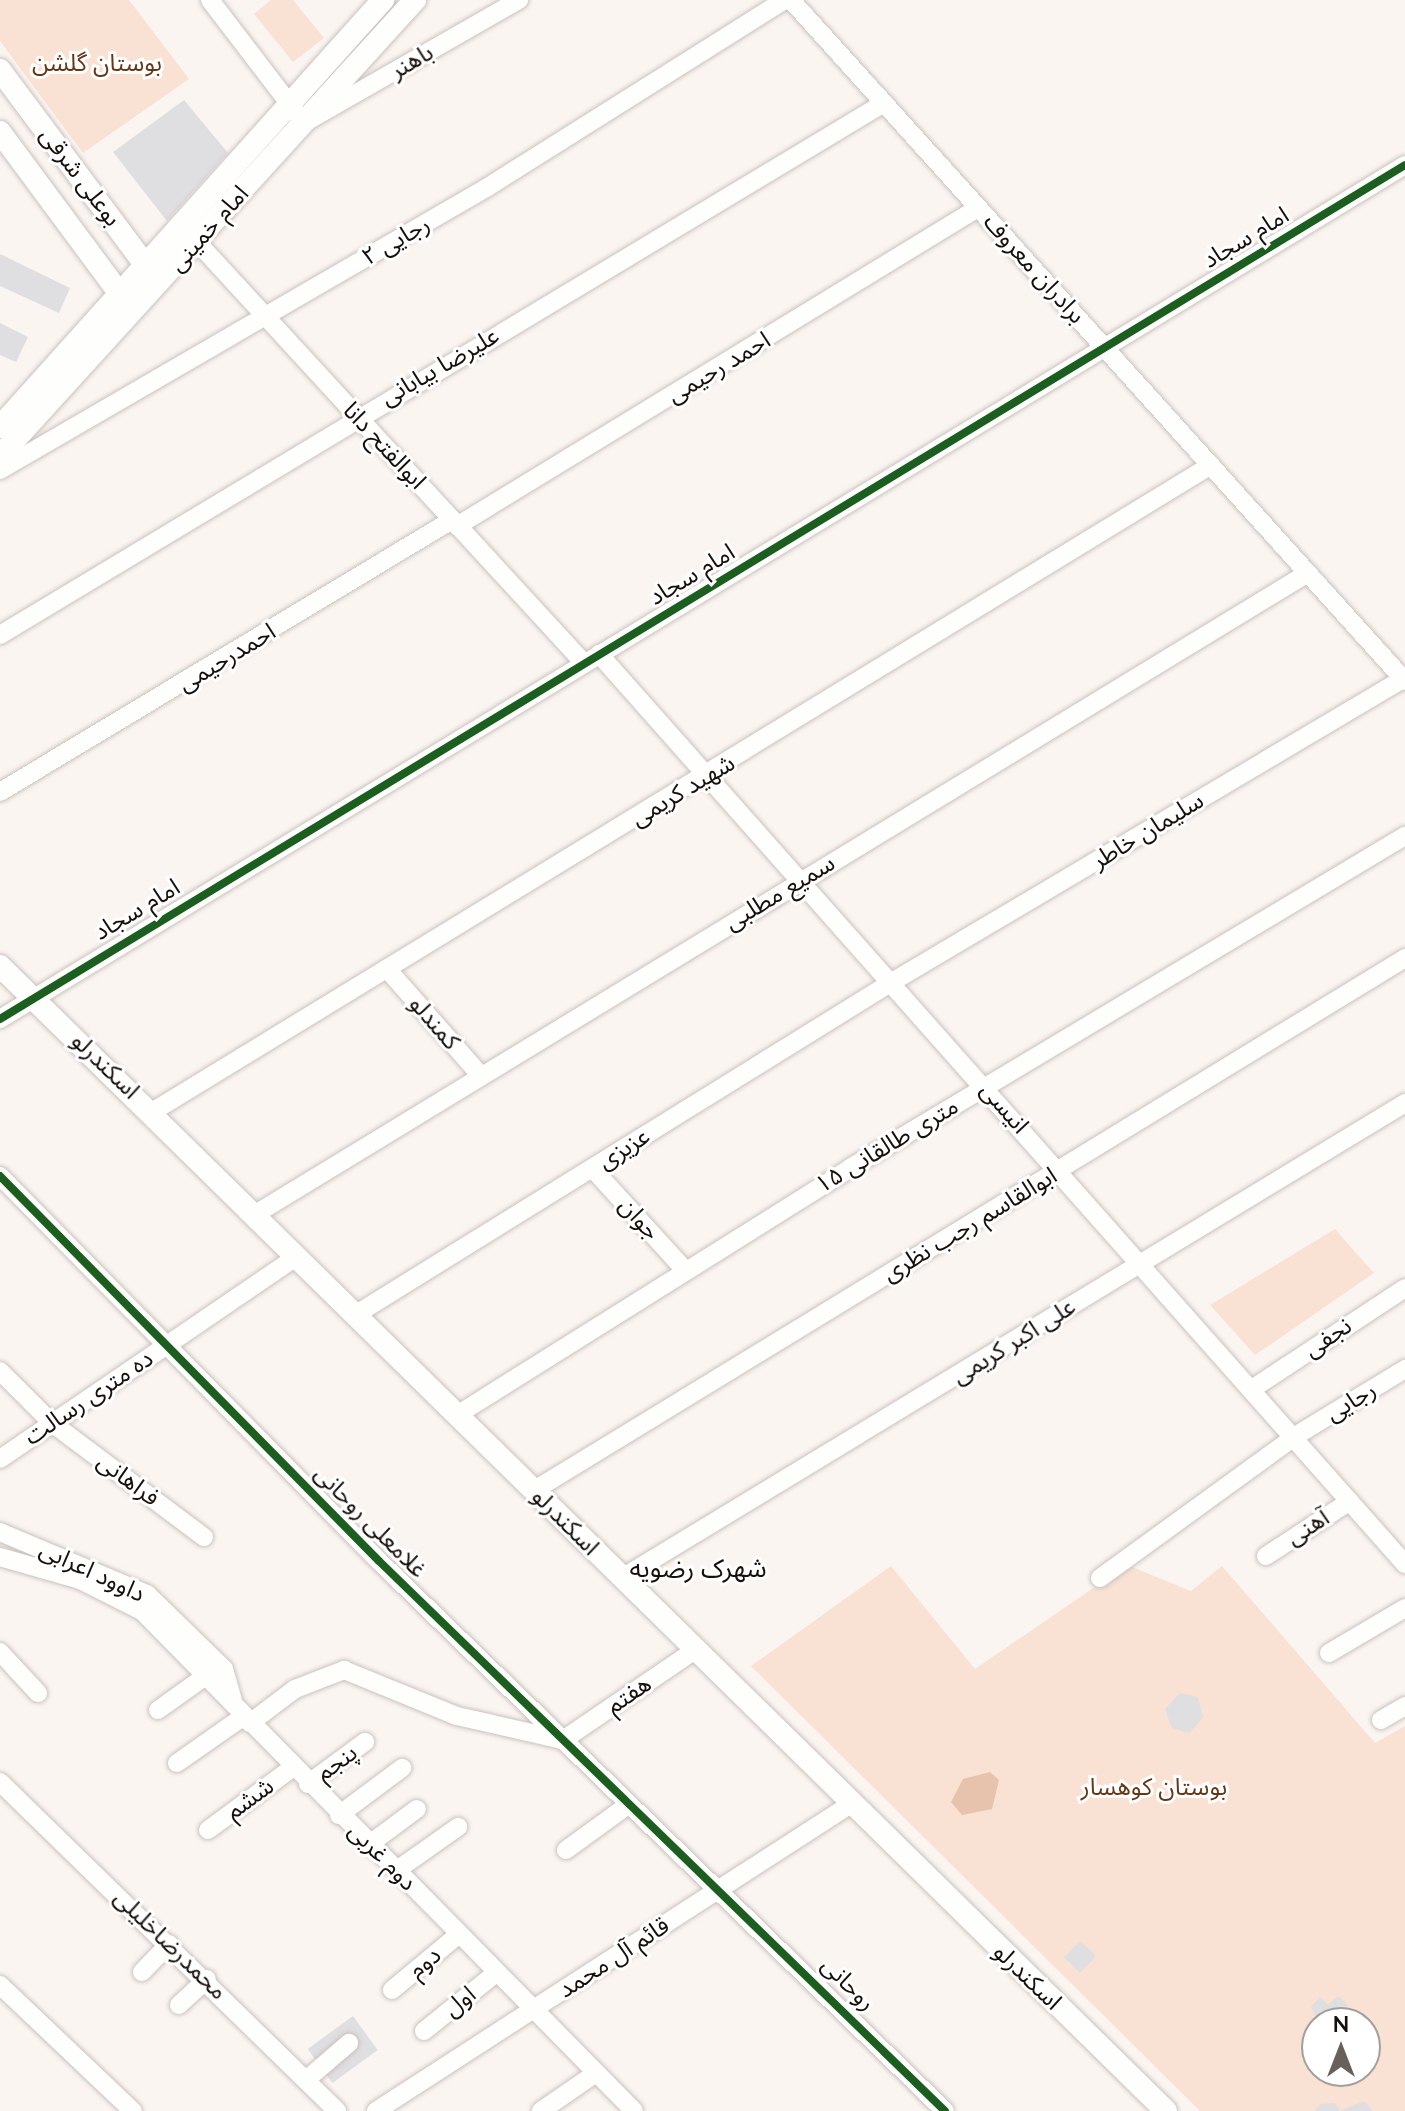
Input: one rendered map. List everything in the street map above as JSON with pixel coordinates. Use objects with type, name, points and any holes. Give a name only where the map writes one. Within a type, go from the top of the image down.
[{"type":"main road","name":"امام خمینی","points":[[296,117],[384,0]]},
{"type":"main road","name":"امام خمینی","points":[[0,427],[154,275],[296,117],[415,0]]},
{"type":"main road","name":"بوعلی شرقی","points":[[0,70],[154,275]]},
{"type":"main road","name":"بوعلی شرقی","points":[[0,132],[127,302]]},
{"type":"main road","name":"امام خمینی","points":[[0,456],[127,302]]},
{"type":"main road","name":"اسکندرلو","points":[[0,966],[1166,2111]]},
{"type":"street","points":[[210,0],[296,117]]},
{"type":"street","points":[[384,0],[399,18]]},
{"type":"street","name":"باهنر","points":[[296,117],[519,0]]},
{"type":"street","name":"رجایی ۲","points":[[0,470],[266,317],[785,0]]},
{"type":"street","name":"برادران معروف","points":[[791,0],[1404,680]]},
{"type":"street","name":"علیرضا بیابانی","points":[[0,635],[356,415],[884,103]]},
{"type":"street","name":"امام سجاد","points":[[0,1019],[33,996],[1405,165]]},
{"type":"street","name":"احمد رحیمی","points":[[455,523],[978,208]]},
{"type":"street","name":"ابوالفتح دانا","points":[[191,235],[455,523],[591,659]]},
{"type":"street","name":"شهید کریمی","points":[[152,1112],[708,776],[1211,465]]},
{"type":"street","name":"احمدرحیمی","points":[[0,792],[455,523]]},
{"type":"street","name":"سمیع مطلبی","points":[[254,1215],[1308,573]]},
{"type":"street","name":"انیسی","points":[[591,659],[708,776],[1252,1389],[1297,1435],[1350,1501],[1401,1553]]},
{"type":"street","name":"سلیمان خاطر","points":[[892,982],[1404,680]]},
{"type":"street","name":"۱۵ متری طالقانی","points":[[457,1415],[684,1269],[1405,836]]},
{"type":"street","name":"ابوالقاسم رجب نظری","points":[[533,1491],[651,1413],[1060,1172],[1405,958]]},
{"type":"street","name":"کمندلو","points":[[388,970],[481,1076]]},
{"type":"street","name":"عزیزی","points":[[355,1315],[892,982]]},
{"type":"street","name":"علی اکبر کریمی","points":[[622,1578],[1405,1103]]},
{"type":"street","name":"جوان","points":[[593,1169],[684,1269]]},
{"type":"street","name":"غلامعلی روحانی","points":[[0,1176],[166,1346],[628,1805],[720,1889]]},
{"type":"street","name":"ده متری رسالت","points":[[0,1459],[296,1257]]},
{"type":"street","name":"نجفی","points":[[1252,1389],[1405,1288]]},
{"type":"street","name":"رجایی","points":[[1100,1578],[1297,1435],[1405,1369]]},
{"type":"street","name":"فراهانی","points":[[0,1371],[52,1423],[204,1537]]},
{"type":"street","name":"آهنی","points":[[1266,1556],[1350,1501]]},
{"type":"street","name":"داوود اعرابی","points":[[0,1532],[147,1594],[224,1669],[243,1714]]},
{"type":"street","name":"داوود اعرابی","points":[[0,1557],[80,1580],[142,1611],[243,1714]]},
{"type":"street","points":[[1329,1653],[1405,1608]]},
{"type":"street","name":"هفتم","points":[[563,1740],[695,1650]]},
{"type":"street","points":[[0,1652],[38,1693]]},
{"type":"street","points":[[177,1763],[243,1714],[344,1670],[457,1716],[563,1740]]},
{"type":"street","points":[[158,1710],[207,1675]]},
{"type":"street","points":[[1381,1720],[1405,1706]]},
{"type":"street","name":"دوم غربی","points":[[243,1714],[292,1768],[371,1843],[630,2110]]},
{"type":"street","name":"پنجم","points":[[308,1784],[365,1742]]},
{"type":"street","name":"ششم","points":[[208,1830],[292,1768]]},
{"type":"street","points":[[339,1815],[402,1768]]},
{"type":"street","name":"محمدرضاخلیلی","points":[[0,1782],[207,1979],[337,2111]]},
{"type":"street","name":"قائم آل محمد","points":[[376,2111],[851,1804]]},
{"type":"street","points":[[566,1850],[628,1805]]},
{"type":"street","points":[[371,1843],[417,1809]]},
{"type":"street","points":[[397,1870],[458,1827]]},
{"type":"street","name":"روحانی","points":[[720,1889],[945,2111]]},
{"type":"street","name":"دوم","points":[[392,1990],[458,1935]]},
{"type":"street","points":[[142,1972],[169,1944]]},
{"type":"street","name":"اول","points":[[424,2031],[496,1973]]},
{"type":"street","points":[[179,2005],[207,1979]]},
{"type":"street","points":[[0,1985],[133,2111]]},
{"type":"street","points":[[306,2080],[349,2043]]},
{"type":"street","points":[[541,2111],[596,2073]]},
{"type":"green space","name":"بوستان گلشن","points":[[0,0],[129,0],[189,79],[83,153],[0,41]]},
{"type":"green space","points":[[271,0],[293,0],[324,38],[293,62],[254,14]]},
{"type":"green space","points":[[1335,1229],[1374,1273],[1255,1355],[1210,1305]]},
{"type":"green space","name":"بوستان کوهسار","points":[[1127,1565],[1191,1591],[1222,1566],[1375,1743],[1405,1726],[1405,2111],[1200,2111],[751,1666],[891,1566],[975,1669]]},
{"type":"shaded area","points":[[990,1772],[999,1780],[992,1809],[962,1815],[951,1802],[963,1779]]},
{"type":"building","points":[[184,100],[228,153],[167,221],[113,152]]},
{"type":"building","points":[[0,254],[70,288],[59,313],[0,286]]},
{"type":"building","points":[[0,323],[28,337],[16,362],[0,355]]},
{"type":"building","points":[[1180,1693],[1198,1697],[1203,1718],[1189,1733],[1172,1728],[1165,1709]]},
{"type":"building","points":[[1080,1941],[1096,1956],[1080,1973],[1064,1958]]},
{"type":"building","points":[[1338,1996],[1347,2004],[1347,2007],[1311,2007],[1320,1997],[1328,2005]]},
{"type":"building","points":[[353,2016],[378,2050],[332,2083],[308,2049]]},
{"type":"building","points":[[1364,2101],[1373,2111],[1340,2111]]},
{"type":"building","points":[[1335,2103],[1340,2111],[1314,2111],[1321,2104]]},
{"type":"cycle path","points":[[0,1019],[1405,165]]},
{"type":"cycle path","points":[[0,1176],[379,1561],[945,2111]]},
{"type":"district","name":"شهرک رضویه","points":[[698,1569]]}]
